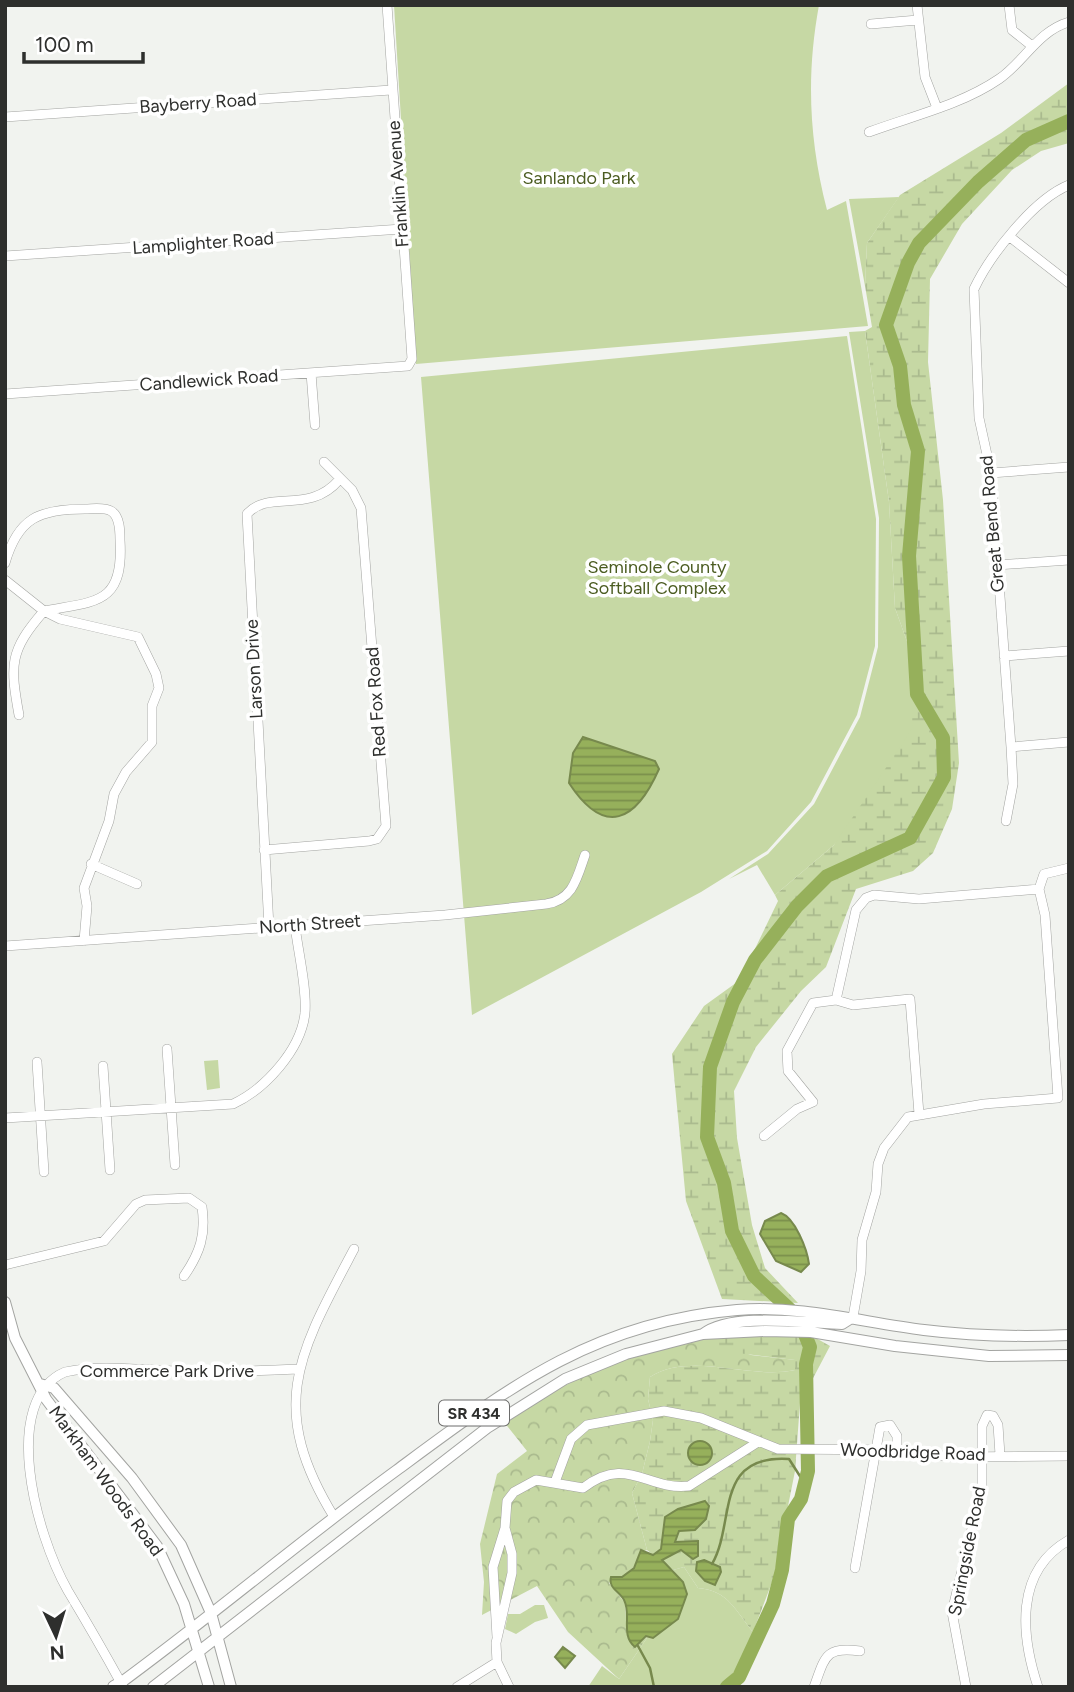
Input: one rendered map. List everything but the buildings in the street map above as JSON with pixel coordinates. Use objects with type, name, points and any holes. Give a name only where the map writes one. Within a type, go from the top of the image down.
[{"type":"main road","points":[[5,1302],[15,1338],[40,1384]]},
{"type":"main road","name":"SR 434","points":[[117,1685],[334,1517],[505,1391],[590,1345],[678,1318],[766,1309],[813,1311],[958,1333],[1069,1335]]},
{"type":"main road","points":[[703,1334],[713,1326],[780,1322],[842,1324],[853,1317]]},
{"type":"main road","name":"SR 434","points":[[153,1687],[487,1428],[542,1391],[597,1364],[649,1346],[703,1334],[790,1332],[836,1335],[960,1354],[1069,1355]]},
{"type":"main road","name":"Markham Woods Road","points":[[40,1384],[54,1388],[132,1478],[173,1534],[211,1613],[231,1687]]},
{"type":"main road","name":"Markham Woods Road","points":[[40,1384],[46,1399],[157,1546],[193,1628],[209,1687]]},
{"type":"street","name":"Franklin Avenue","points":[[387,5],[411,363]]},
{"type":"street","points":[[917,5],[925,76],[937,107]]},
{"type":"street","points":[[1009,5],[1012,30],[1032,47]]},
{"type":"street","points":[[871,24],[918,20]]},
{"type":"street","points":[[869,132],[979,91],[1000,79],[1051,29],[1069,22]]},
{"type":"street","name":"Bayberry Road","points":[[5,117],[391,90]]},
{"type":"street","name":"Great Bend Road","points":[[1006,821],[1013,784],[1011,747],[991,473],[979,418],[973,299],[981,274],[1010,237],[1038,205],[1069,185]]},
{"type":"street","name":"Lamplighter Road","points":[[5,256],[402,229]]},
{"type":"street","points":[[1010,237],[1069,283]]},
{"type":"street","name":"Candlewick Road","points":[[5,394],[405,368],[411,363]]},
{"type":"street","points":[[311,373],[315,425]]},
{"type":"street","name":"Red Fox Road","points":[[324,462],[339,480],[352,490],[361,508],[386,825],[380,836]]},
{"type":"street","points":[[991,473],[1069,467]]},
{"type":"street","name":"Larson Drive","points":[[269,928],[247,514],[262,503],[321,496],[339,480]]},
{"type":"street","points":[[5,563],[11,542],[23,525],[38,514],[69,509],[113,511],[118,518],[122,567],[119,580],[109,592],[92,602],[44,611],[16,647],[12,661],[19,715]]},
{"type":"street","points":[[997,565],[1069,559]]},
{"type":"street","points":[[5,580],[44,611],[71,622],[138,637],[158,681],[159,688],[152,706],[152,743],[126,772],[114,794],[108,821],[84,888],[87,906],[84,941]]},
{"type":"street","points":[[1004,656],[1069,651]]},
{"type":"street","points":[[1011,747],[1069,742]]},
{"type":"street","points":[[264,850],[369,841],[380,836],[388,844]]},
{"type":"street","name":"North Street","points":[[5,946],[445,915],[558,902],[572,889],[585,855]]},
{"type":"street","points":[[91,864],[137,884]]},
{"type":"street","points":[[853,1317],[861,1271],[862,1240],[876,1192],[878,1164],[892,1136],[908,1117],[1058,1098],[1045,915],[1038,889],[1044,874],[1069,868]]},
{"type":"street","points":[[836,1000],[856,910],[866,898],[874,895],[919,899],[1038,889]]},
{"type":"street","points":[[5,1118],[233,1104],[256,1092],[275,1073],[299,1034],[305,1012],[295,926]]},
{"type":"street","points":[[764,1136],[797,1108],[813,1102],[789,1071],[787,1051],[813,1003],[836,1000],[853,1005],[910,999],[919,1114]]},
{"type":"street","points":[[167,1049],[175,1165]]},
{"type":"street","points":[[37,1062],[44,1172]]},
{"type":"street","points":[[103,1066],[110,1170]]},
{"type":"street","points":[[5,1265],[104,1241],[136,1205],[145,1200],[189,1198],[202,1207],[202,1245],[184,1276]]},
{"type":"street","points":[[334,1517],[311,1479],[298,1419],[295,1384],[312,1329],[354,1249]]},
{"type":"street","points":[[590,1345],[597,1364]]},
{"type":"street","name":"Commerce Park Drive","points":[[30,1392],[40,1384],[64,1373],[93,1369],[205,1372],[298,1369]]},
{"type":"street","name":"Woodbridge Road","points":[[555,1482],[571,1439],[587,1425],[664,1411],[701,1419],[778,1449],[877,1449],[951,1457],[1069,1456]]},
{"type":"street","name":"Springside Road","points":[[966,1687],[952,1612],[982,1487],[982,1426],[987,1415],[993,1416],[998,1424],[1000,1455]]},
{"type":"street","points":[[855,1568],[878,1431],[885,1425],[894,1430],[897,1450]]},
{"type":"street","points":[[509,1687],[497,1662],[493,1567],[505,1528],[507,1501],[514,1492],[536,1480],[583,1488],[598,1477],[620,1473],[636,1474],[679,1487],[689,1486],[758,1442]]},
{"type":"street","points":[[30,1525],[117,1685]]},
{"type":"street","points":[[497,1637],[512,1573],[512,1555],[505,1528]]},
{"type":"street","points":[[1038,1687],[1025,1636],[1028,1595],[1035,1575],[1046,1558],[1069,1540]]},
{"type":"street","points":[[814,1687],[824,1658],[830,1652],[844,1649],[860,1651]]},
{"type":"street","points":[[457,1687],[497,1662]]},
{"type":"green space","name":"Sanlando Park","points":[[394,5],[819,5],[811,83],[816,158],[827,210],[846,201],[868,326],[416,364]]},
{"type":"green space","points":[[1069,83],[1069,143],[1041,151],[1012,170],[962,224],[930,279],[928,362],[943,500],[959,763],[952,809],[933,853],[913,871],[856,889],[826,967],[801,991],[756,1047],[734,1091],[737,1138],[752,1225],[765,1268],[798,1303],[722,1299],[686,1201],[672,1054],[704,1006],[740,980],[778,901],[775,895],[834,845],[914,661],[895,608],[889,502],[865,331],[872,327],[865,286],[867,243],[900,195],[1001,133]]},
{"type":"green space","points":[[899,197],[867,243],[865,286],[849,199]]},
{"type":"green space","points":[[865,331],[889,502],[895,608],[914,661],[912,729],[834,845],[775,895],[757,865],[729,879],[768,854],[814,804],[860,717],[878,647],[879,518],[849,332]]},
{"type":"green space","name":"Seminole County Softball Complex","points":[[847,336],[876,519],[875,646],[857,715],[811,802],[767,851],[701,892],[472,1015],[421,377]]},
{"type":"green space","points":[[218,1060],[220,1088],[207,1090],[204,1061]]},
{"type":"green space","points":[[814,1337],[830,1346],[800,1403],[795,1471],[774,1577],[753,1632],[724,1597],[698,1588],[684,1567],[673,1570],[647,1550],[632,1493],[642,1474],[650,1441],[653,1420],[648,1399],[650,1377],[684,1366],[758,1372],[795,1370],[795,1360],[713,1350],[704,1338]]},
{"type":"green space","points":[[704,1338],[751,1355],[796,1360],[795,1370],[758,1372],[684,1366],[650,1377],[648,1399],[653,1420],[650,1441],[642,1474],[632,1493],[647,1550],[640,1552],[636,1565],[622,1577],[616,1576],[609,1583],[625,1603],[627,1633],[635,1647],[649,1635],[619,1679],[568,1632],[537,1586],[482,1615],[484,1582],[480,1544],[497,1474],[527,1451],[504,1422],[550,1393],[600,1369],[652,1350]]},
{"type":"green space","points":[[684,1567],[698,1588],[724,1597],[753,1632],[741,1664],[720,1687],[588,1687],[602,1666],[619,1679],[649,1635],[653,1638],[676,1616],[685,1600],[685,1591],[673,1570]]},
{"type":"green space","points":[[535,1605],[544,1605],[548,1618],[535,1622],[516,1634],[505,1629],[508,1614],[520,1614]]},
{"type":"shaded area","points":[[583,737],[655,761],[659,769],[650,787],[630,811],[619,816],[607,816],[595,811],[569,783],[573,753]]},
{"type":"shaded area","points":[[781,1213],[791,1221],[806,1250],[809,1264],[801,1272],[776,1261],[760,1234],[765,1221]]},
{"type":"shaded area","points":[[700,1441],[711,1448],[712,1453],[705,1464],[700,1465],[689,1458],[688,1453],[695,1442]]},
{"type":"shaded area","points":[[705,1501],[709,1506],[706,1519],[695,1530],[679,1531],[675,1542],[698,1541],[698,1556],[693,1559],[681,1550],[662,1560],[683,1582],[687,1594],[678,1619],[653,1638],[646,1636],[635,1647],[628,1637],[624,1600],[612,1587],[611,1577],[622,1577],[634,1568],[641,1550],[653,1555],[661,1549],[665,1517],[678,1509]]},
{"type":"shaded area","points":[[704,1560],[720,1567],[721,1572],[715,1585],[705,1581],[696,1571],[697,1562]]},
{"type":"shaded area","points":[[563,1647],[575,1656],[565,1668],[555,1657]]},
{"type":"waterway","points":[[727,1687],[739,1677],[773,1604],[782,1570],[788,1519],[801,1499],[808,1471],[806,1364],[810,1347],[798,1317],[754,1276],[732,1231],[724,1183],[707,1137],[710,1067],[733,1002],[755,960],[797,906],[827,876],[910,838],[944,777],[943,738],[917,694],[909,556],[918,451],[904,405],[900,366],[886,325],[908,263],[919,243],[978,182],[1026,140],[1069,121]]},
{"type":"waterway","points":[[712,1564],[719,1548],[731,1494],[738,1479],[748,1468],[765,1460],[789,1459],[805,1484]]},
{"type":"waterway","points":[[638,1646],[650,1668],[654,1687]]}]
